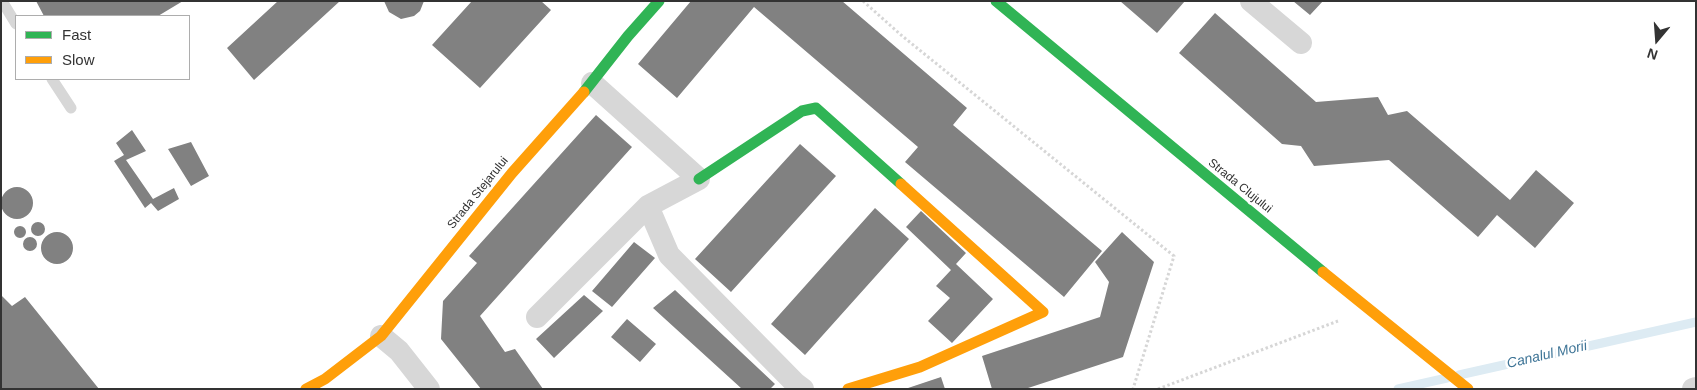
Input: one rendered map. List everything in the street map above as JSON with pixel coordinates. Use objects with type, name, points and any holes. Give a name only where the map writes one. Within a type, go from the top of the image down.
[{"type":"street","name":"Strada Stejarului","points":[[306,389],[325,379],[380,336],[512,173],[592,83],[628,36],[659,1]]},
{"type":"street","name":"Strada Clujului","points":[[996,1],[1362,304],[1397,330],[1468,389]]},
{"type":"street","points":[[1251,1],[1301,43]]},
{"type":"street","points":[[592,83],[699,179]]},
{"type":"street","points":[[537,317],[648,206],[699,179],[802,111],[816,108],[1043,312],[920,367],[848,389]]},
{"type":"street","points":[[648,206],[669,255],[803,389]]},
{"type":"street","points":[[380,336],[399,351],[430,389]]},
{"type":"lane","points":[[2,1],[15,22]]},
{"type":"lane","points":[[53,80],[71,108]]},
{"type":"path","points":[[862,1],[1174,256],[1133,389]]},
{"type":"path","points":[[1158,389],[1344,318],[1362,304]]},
{"type":"building","points":[[36,1],[183,1],[160,15],[43,15]]},
{"type":"building","points":[[278,1],[340,1],[254,80],[227,48]]},
{"type":"building","points":[[384,1],[424,1],[420,11],[414,16],[401,19],[389,12]]},
{"type":"building","points":[[472,1],[541,1],[551,10],[480,88],[432,45]]},
{"type":"building","points":[[691,1],[842,1],[967,108],[953,125],[1102,251],[1064,297],[905,162],[918,147],[754,7],[677,98],[638,64]]},
{"type":"building","points":[[1120,1],[1185,1],[1157,33]]},
{"type":"building","points":[[1293,1],[1323,1],[1310,15]]},
{"type":"building","points":[[1215,13],[1316,102],[1378,97],[1388,115],[1407,111],[1510,200],[1536,170],[1574,203],[1535,248],[1497,215],[1478,237],[1389,160],[1314,166],[1301,146],[1282,144],[1179,53]]},
{"type":"building","points":[[596,115],[632,147],[480,316],[505,352],[515,349],[543,389],[481,389],[441,339],[443,301],[477,263],[469,256]]},
{"type":"building","points":[[132,130],[146,151],[126,160],[153,199],[174,188],[179,199],[158,211],[151,203],[145,208],[114,161],[124,155],[116,143]]},
{"type":"building","points":[[191,142],[209,176],[191,186],[168,149]]},
{"type":"building","points":[[800,144],[836,176],[731,292],[695,259]]},
{"type":"building","points":[[17,187],[29,191],[33,203],[29,215],[17,219],[5,215],[1,203],[5,191]]},
{"type":"building","points":[[875,208],[909,239],[805,355],[771,324]]},
{"type":"building","points":[[921,211],[966,253],[956,264],[993,299],[952,343],[928,321],[950,298],[936,286],[951,270],[906,227]]},
{"type":"building","points":[[38,222],[43,224],[45,229],[43,234],[38,236],[33,234],[31,229],[33,224]]},
{"type":"building","points":[[18,226],[22,226],[26,232],[22,238],[18,238],[14,234],[14,230]]},
{"type":"building","points":[[57,232],[68,237],[73,248],[68,259],[57,264],[46,259],[41,248],[46,237]]},
{"type":"building","points":[[1122,232],[1154,262],[1123,357],[1025,389],[992,389],[982,356],[1100,317],[1109,282],[1095,262]]},
{"type":"building","points":[[30,237],[35,239],[37,244],[35,249],[30,251],[25,249],[23,244],[25,239]]},
{"type":"building","points":[[634,242],[655,258],[612,307],[592,291]]},
{"type":"building","points":[[675,290],[775,384],[770,389],[742,389],[653,308]]},
{"type":"building","points":[[1,295],[12,306],[25,297],[99,389],[1,389]]},
{"type":"building","points":[[584,295],[603,311],[554,358],[536,339]]},
{"type":"building","points":[[627,319],[656,344],[640,362],[611,337]]},
{"type":"building","points":[[941,377],[945,389],[908,389],[908,388]]},
{"type":"waterway","name":"Canalul Morii","points":[[1459,375],[1696,322]]},
{"type":"waterway","name":"Canalul Morii","points":[[1398,389],[1447,378]]},
{"type":"traffic: fast","points":[[584,92],[628,36],[659,1]]},
{"type":"traffic: fast","points":[[996,1],[1323,272]]},
{"type":"traffic: fast","points":[[699,179],[802,111],[816,108],[901,184]]},
{"type":"traffic: slow","points":[[306,389],[325,379],[381,336],[512,173],[584,92]]},
{"type":"traffic: slow","points":[[848,389],[920,367],[1043,312],[901,184]]},
{"type":"traffic: slow","points":[[1323,272],[1468,389]]}]
